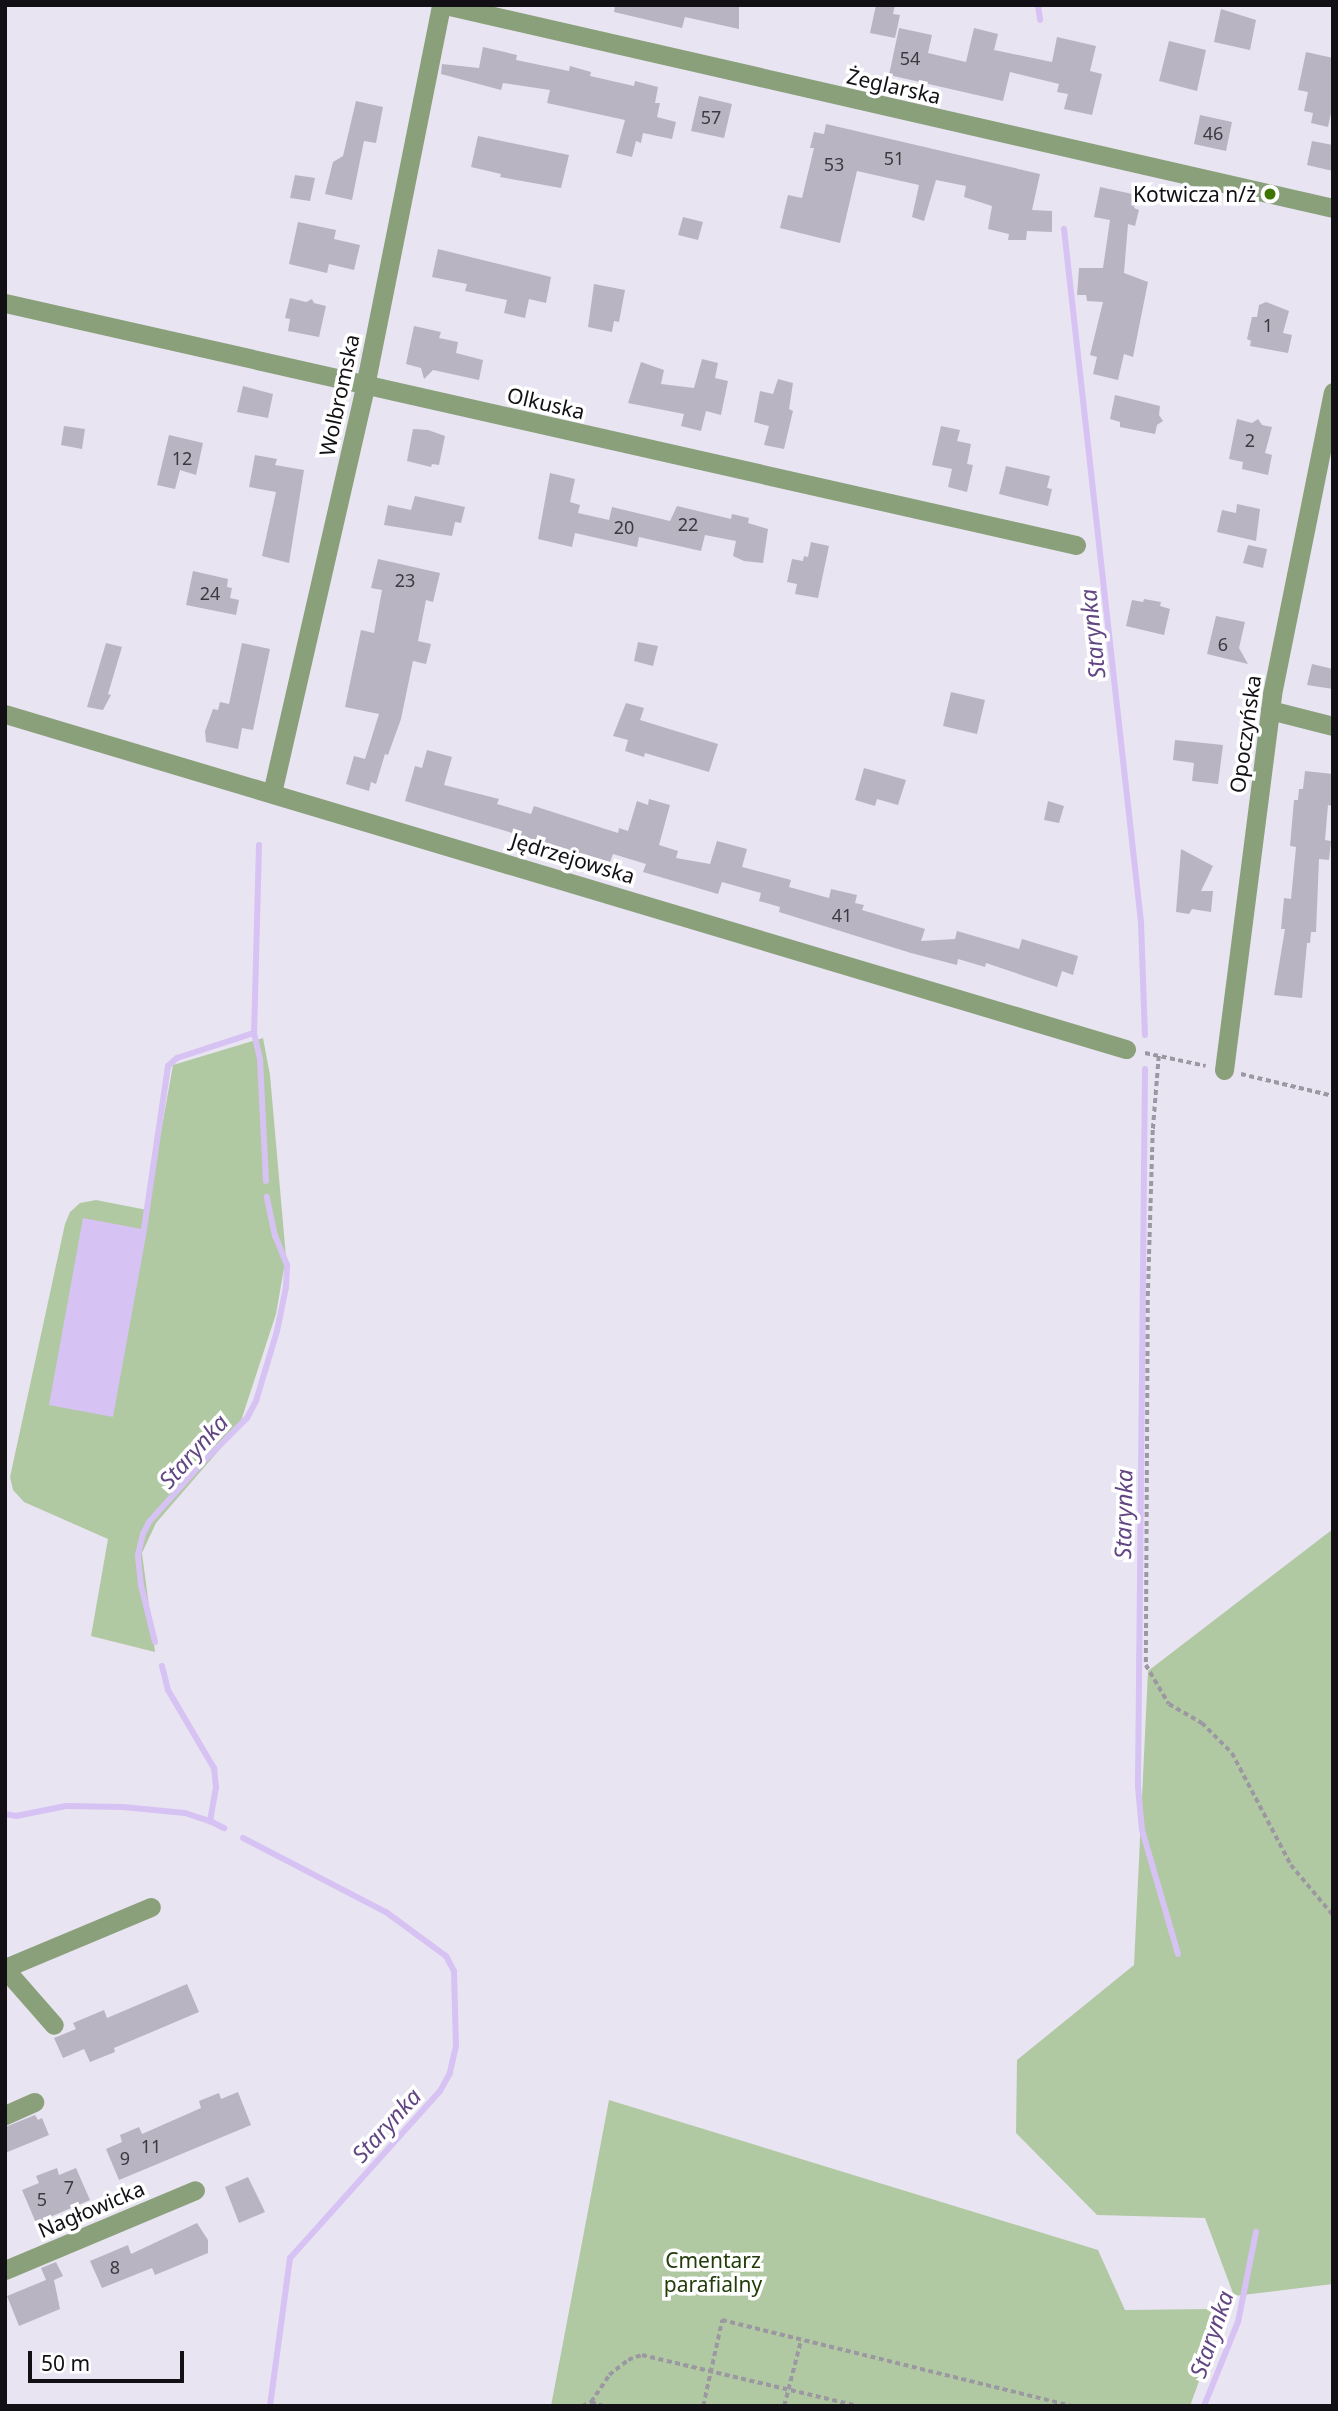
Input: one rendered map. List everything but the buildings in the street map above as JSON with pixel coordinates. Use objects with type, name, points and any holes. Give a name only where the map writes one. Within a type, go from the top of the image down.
[{"type":"street","name":"Żeglarska","points":[[443,5],[1333,208]]},
{"type":"street","name":"Wolbromska","points":[[272,793],[365,386],[443,5]]},
{"type":"street","name":"Olkuska","points":[[5,303],[1076,545]]},
{"type":"street","name":"Opoczyńska","points":[[1224,1070],[1270,710],[1331,400]]},
{"type":"street","points":[[1270,710],[1333,726]]},
{"type":"street","name":"Jędrzejowska","points":[[5,714],[1126,1049]]},
{"type":"street","points":[[54,2025],[5,1969],[151,1907]]},
{"type":"street","points":[[5,2115],[34,2102]]},
{"type":"street","name":"Nagłowicka","points":[[5,2270],[195,2190]]},
{"type":"path","points":[[1159,1056],[1153,1130],[1148,1300],[1146,1665],[1169,1704],[1202,1723],[1232,1753],[1291,1865],[1333,1916]]},
{"type":"path","points":[[703,2406],[722,2320],[1073,2406]]},
{"type":"path","points":[[784,2406],[801,2340]]},
{"type":"path","points":[[582,2406],[591,2402],[609,2375],[628,2360],[642,2355],[858,2406]]},
{"type":"path","points":[[591,2402],[603,2406]]},
{"type":"green space","points":[[263,1038],[270,1075],[286,1257],[276,1314],[239,1427],[156,1523],[142,1553],[155,1652],[91,1636],[108,1539],[24,1502],[13,1490],[10,1477],[65,1224],[70,1212],[80,1203],[96,1200],[147,1210],[173,1065]]},
{"type":"green space","points":[[1333,1529],[1333,2284],[1234,2296],[1205,2218],[1097,2215],[1016,2133],[1017,2060],[1134,1965],[1148,1671]]},
{"type":"green space","name":"Cmentarz parafialny","points":[[609,2100],[1098,2250],[1125,2310],[1209,2309],[1218,2329],[1190,2406],[551,2406]]},
{"type":"shaded area","points":[[83,1218],[147,1230],[113,1417],[49,1405]]},
{"type":"waterway","name":"Starynka","points":[[1038,5],[1040,20]]},
{"type":"waterway","name":"Starynka","points":[[1064,229],[1141,922],[1145,1035]]},
{"type":"waterway","name":"Starynka","points":[[259,845],[254,1033],[260,1059],[266,1181]]},
{"type":"waterway","name":"Starynka","points":[[144,1229],[168,1066],[177,1058],[254,1033]]},
{"type":"waterway","name":"Starynka","points":[[1145,1069],[1138,1787],[1142,1830],[1178,1954]]},
{"type":"waterway","name":"Starynka","points":[[155,1642],[141,1585],[138,1555],[143,1534],[149,1522],[247,1418],[256,1401],[277,1331],[286,1287],[287,1265],[275,1236],[267,1197]]},
{"type":"waterway","name":"Starynka","points":[[162,1666],[168,1690],[214,1768],[216,1787],[210,1821],[224,1828]]},
{"type":"waterway","name":"Starynka","points":[[5,1814],[16,1816],[66,1806],[123,1807],[185,1813],[210,1821]]},
{"type":"waterway","name":"Starynka","points":[[243,1838],[386,1912],[446,1956],[454,1971],[456,2046],[450,2073],[440,2091],[290,2258],[270,2406]]},
{"type":"waterway","name":"Starynka","points":[[1204,2406],[1238,2322],[1256,2232]]},
{"type":"place","name":"Kotwicza n/ż","points":[[1270,194]]}]
